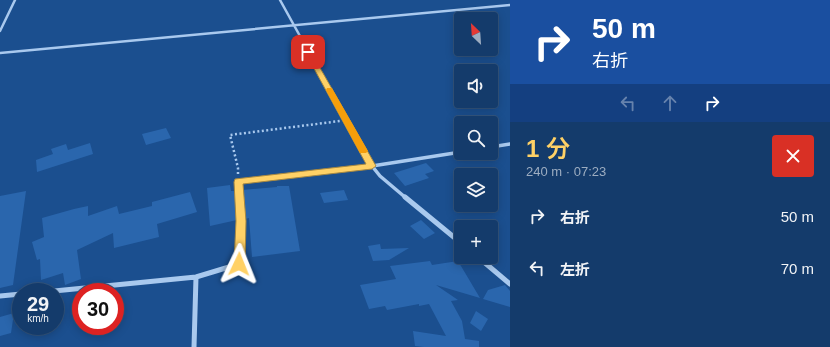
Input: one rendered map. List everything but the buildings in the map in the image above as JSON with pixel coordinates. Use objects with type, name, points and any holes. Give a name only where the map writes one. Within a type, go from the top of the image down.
[{"type":"street","points":[[0,31],[15,0]]},
{"type":"street","points":[[280,0],[372,166],[380,176],[454,237]]},
{"type":"street","points":[[0,53],[510,5]]},
{"type":"street","points":[[498,146],[510,144]]},
{"type":"street","points":[[64,290],[196,277],[239,264],[241,221],[238,182],[372,166],[454,153]]},
{"type":"street","points":[[486,264],[510,284]]},
{"type":"street","points":[[194,347],[196,277]]},
{"type":"street","points":[[0,296],[12,295]]},
{"type":"path","points":[[238,182],[238,168],[230,135],[346,120]]},
{"type":"slow traffic","points":[[329,90],[363,151]]},
{"type":"route","points":[[239,264],[241,221],[238,182],[372,166],[308,52]]}]
